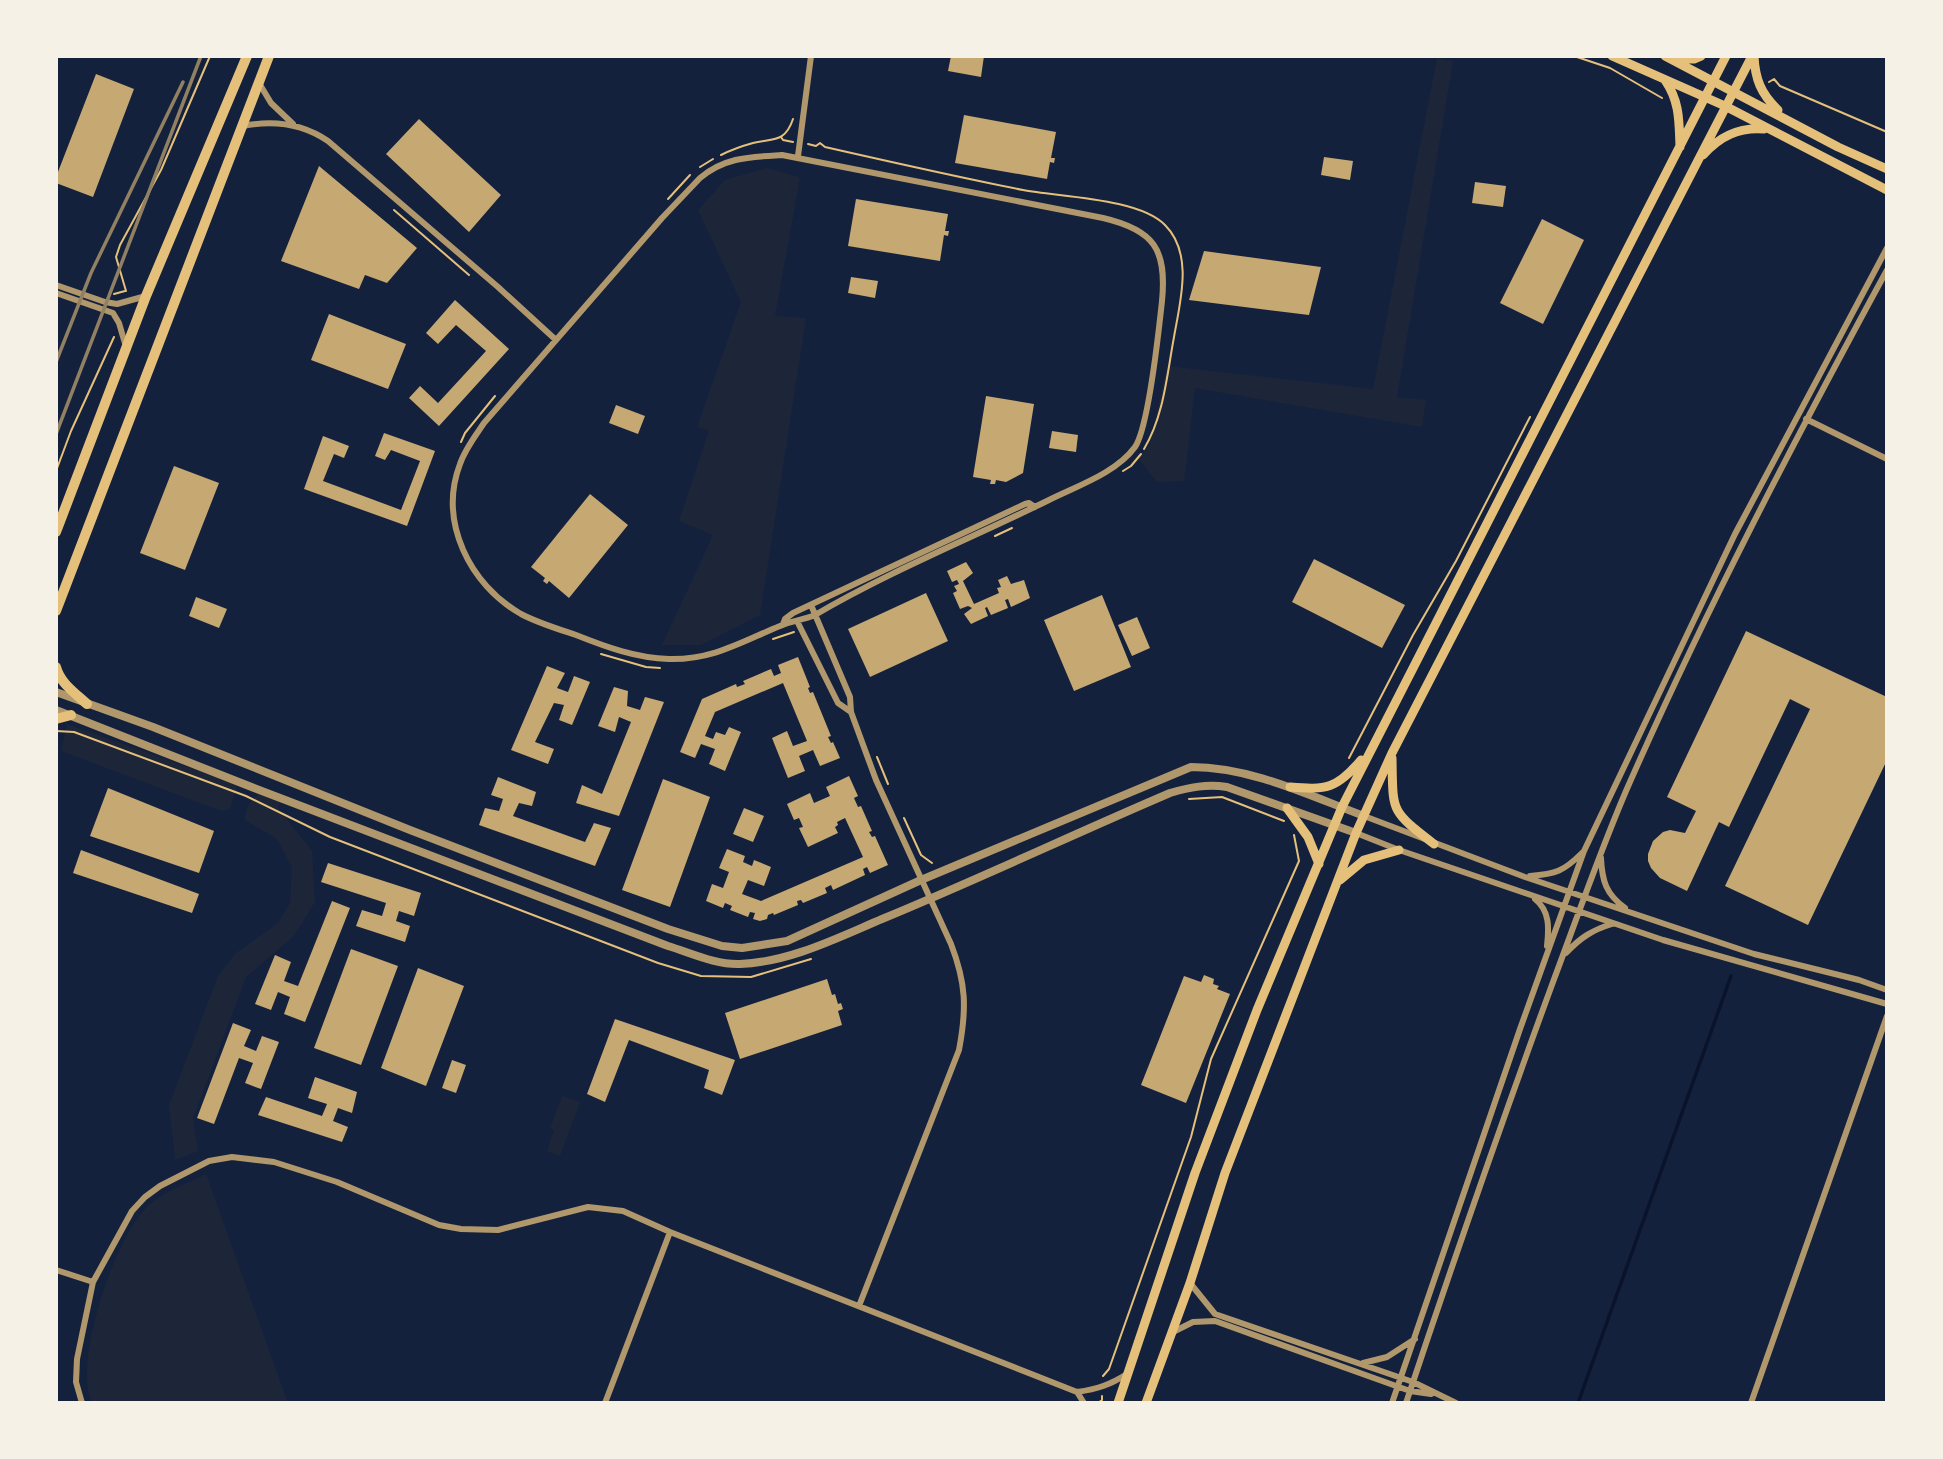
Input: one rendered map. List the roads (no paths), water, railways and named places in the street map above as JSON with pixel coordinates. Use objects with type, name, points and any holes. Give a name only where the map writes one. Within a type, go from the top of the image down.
[{"type":"main road","points":[[56,532],[146,296],[247,56]]},
{"type":"main road","points":[[56,611],[270,56]]},
{"type":"main road","points":[[1612,56],[1725,106],[1887,190]]},
{"type":"main road","points":[[1667,57],[1694,59],[1701,56]]},
{"type":"main road","points":[[1118,1403],[1195,1173],[1257,1010],[1342,807],[1726,56]]},
{"type":"main road","points":[[1146,1403],[1190,1283],[1225,1173],[1356,833],[1392,753],[1753,56]]},
{"type":"main road","points":[[1753,56],[1760,88],[1786,118]]},
{"type":"main road","points":[[1667,57],[1838,147],[1887,169]]},
{"type":"main road","points":[[1664,79],[1678,105],[1680,147]]},
{"type":"main road","points":[[1695,164],[1710,147],[1736,131],[1750,128],[1770,130]]},
{"type":"main road","points":[[1877,185],[1887,199]]},
{"type":"main road","points":[[56,667],[58,675],[70,690],[87,704]]},
{"type":"main road","points":[[56,719],[72,715]]},
{"type":"main road","points":[[1290,787],[1325,789],[1338,784],[1371,747]]},
{"type":"main road","points":[[1392,753],[1393,800],[1396,812],[1434,844]]},
{"type":"main road","points":[[1287,807],[1308,837],[1319,864]]},
{"type":"main road","points":[[1337,883],[1364,860],[1399,850]]},
{"type":"street","points":[[798,156],[811,56]]},
{"type":"street","points":[[259,83],[271,103],[295,125]]},
{"type":"street","points":[[243,126],[259,123],[295,125],[318,134],[359,166],[556,340]]},
{"type":"street","points":[[798,156],[1122,222],[1139,229],[1150,240],[1159,254],[1163,273],[1163,292],[1144,422],[1136,445],[1127,456],[1100,475],[830,605],[815,615],[798,622],[783,624],[734,648],[709,655],[670,659],[637,656],[521,614],[486,587],[460,547],[453,496],[460,463],[484,423],[556,340],[676,202],[712,168],[723,162],[746,157],[798,156]]},
{"type":"street","points":[[1392,1403],[1584,851],[1735,534],[1887,248]]},
{"type":"street","points":[[1406,1403],[1504,1116],[1600,852],[1741,547],[1806,419],[1887,270]]},
{"type":"street","points":[[56,285],[105,302],[127,302],[146,296]]},
{"type":"street","points":[[56,292],[113,313],[126,347]]},
{"type":"street","points":[[1806,419],[1887,459]]},
{"type":"street","points":[[783,624],[793,613],[1029,503],[1035,507]]},
{"type":"street","points":[[811,605],[850,697],[851,712],[876,780],[961,971],[965,992],[964,1024],[959,1050],[859,1306]]},
{"type":"street","points":[[793,613],[838,703],[851,712]]},
{"type":"street","points":[[56,692],[668,929],[722,946],[742,948],[787,941],[921,880],[1191,767],[1211,767],[1241,772],[1290,787],[1525,877],[1754,954],[1859,980],[1887,990]]},
{"type":"street","points":[[56,710],[249,786],[711,960],[738,964],[808,950],[1170,793],[1192,786],[1211,785],[1227,787],[1287,807],[1399,850],[1663,940],[1887,1004]]},
{"type":"street","points":[[1636,743],[1646,748]]},
{"type":"street","points":[[1525,877],[1551,874],[1565,869],[1584,851]]},
{"type":"street","points":[[1600,852],[1605,888],[1613,899],[1629,912]]},
{"type":"street","points":[[1530,895],[1544,906],[1549,925],[1545,962]]},
{"type":"street","points":[[1563,956],[1580,938],[1596,929],[1614,924]]},
{"type":"street","points":[[1751,1403],[1887,1016]]},
{"type":"street","points":[[82,1403],[76,1382],[77,1359],[93,1282],[132,1211],[160,1186],[209,1161],[233,1157],[274,1162],[324,1178],[439,1225],[498,1230],[588,1207],[623,1211],[670,1232],[1077,1392],[1112,1384],[1128,1373]]},
{"type":"street","points":[[606,1403],[670,1232]]},
{"type":"street","points":[[56,1269],[93,1282]]},
{"type":"street","points":[[1190,1283],[1215,1314],[1413,1382],[1455,1403]]},
{"type":"street","points":[[1171,1332],[1194,1322],[1214,1321],[1398,1387],[1435,1395]]},
{"type":"street","points":[[1361,1364],[1387,1357],[1415,1339]]},
{"type":"street","points":[[1077,1392],[1084,1403]]},
{"type":"waterway","points":[[1578,1403],[1731,976]]},
{"type":"railway","points":[[56,434],[201,56]]},
{"type":"railway","points":[[56,362],[91,273],[183,82]]}]
